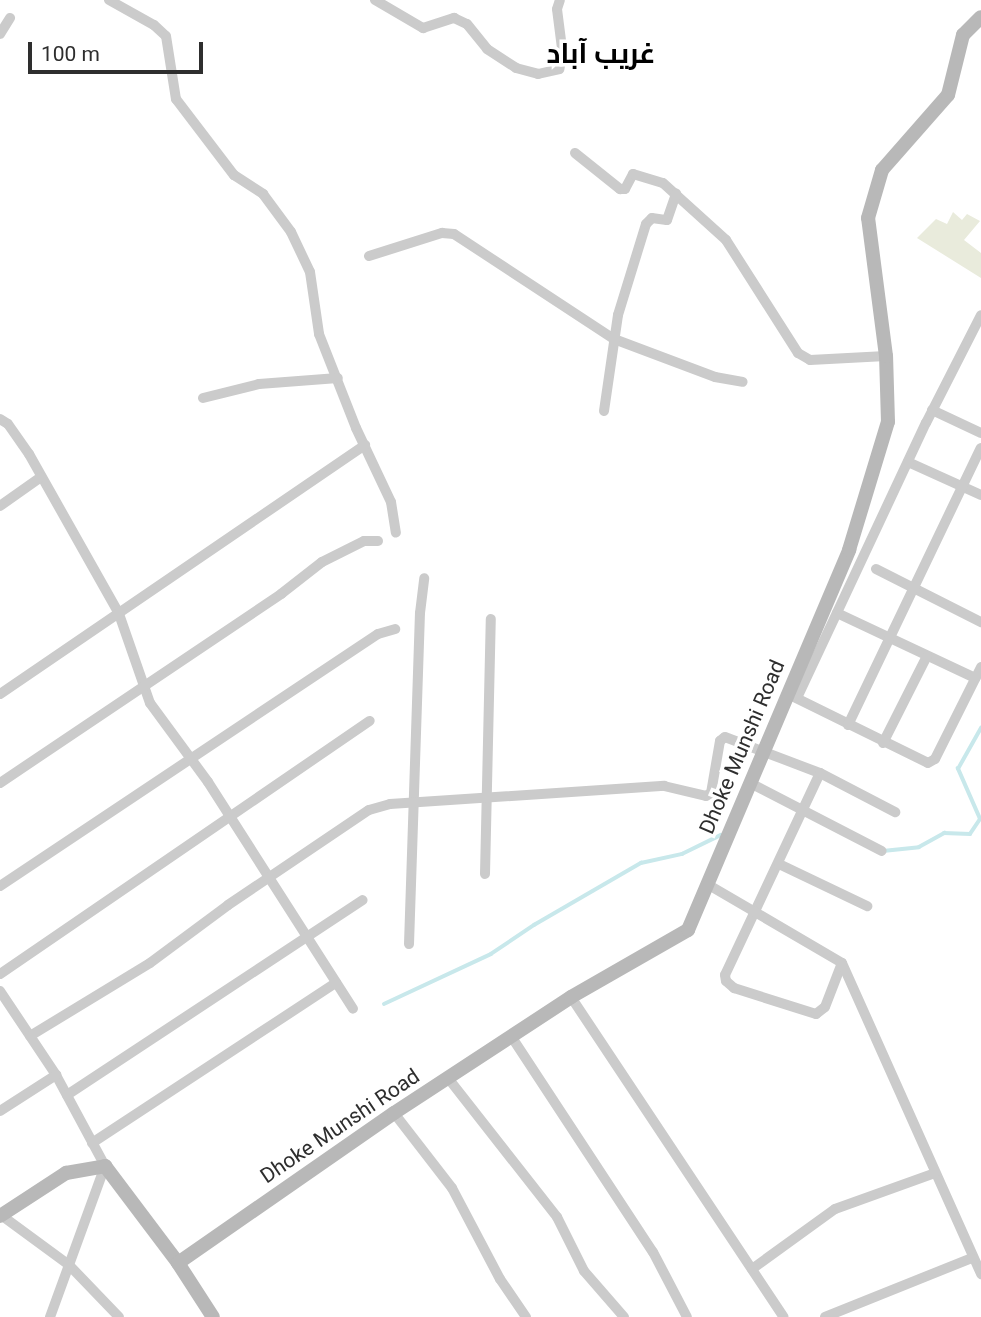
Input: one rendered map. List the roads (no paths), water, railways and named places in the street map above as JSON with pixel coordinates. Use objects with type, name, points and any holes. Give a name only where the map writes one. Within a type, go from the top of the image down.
[{"type":"street","points":[[109,0],[154,25],[166,36],[176,99],[234,176],[263,194],[291,232],[310,272],[319,334],[391,502],[396,533]]},
{"type":"street","points":[[375,0],[423,28],[454,18],[467,24],[487,49],[516,68],[538,74],[559,69],[563,56],[557,9],[560,0]]},
{"type":"street","name":"Dhoke Munshi Road","points":[[178,1263],[394,1113],[571,996],[688,930],[764,750],[792,696],[849,550],[888,422],[886,356],[868,218],[883,170],[948,95],[963,35],[981,17]]},
{"type":"street","points":[[0,34],[10,18]]},
{"type":"street","points":[[575,153],[620,189],[625,189],[631,176],[638,174],[663,183],[676,194],[726,240],[797,353],[810,360],[886,356]]},
{"type":"street","points":[[604,411],[618,315],[646,224],[652,218],[667,220],[676,194]]},
{"type":"street","points":[[369,256],[442,233],[454,234],[614,339],[715,377],[743,382]]},
{"type":"street","points":[[981,315],[932,410],[837,613],[792,696],[924,764],[935,759],[981,667]]},
{"type":"street","points":[[202,398],[259,384],[338,378]]},
{"type":"street","points":[[932,410],[981,433]]},
{"type":"street","points":[[0,419],[8,424],[41,477],[119,614],[150,703],[230,817],[353,1009]]},
{"type":"street","points":[[0,694],[365,445]]},
{"type":"street","points":[[848,724],[981,448]]},
{"type":"street","points":[[908,462],[981,495]]},
{"type":"street","points":[[0,506],[41,477]]},
{"type":"street","points":[[0,783],[281,594],[322,562],[364,541],[378,541]]},
{"type":"street","points":[[876,569],[981,622]]},
{"type":"street","points":[[410,944],[424,579]]},
{"type":"street","points":[[837,613],[975,678]]},
{"type":"street","points":[[485,874],[484,797],[491,619]]},
{"type":"street","points":[[0,886],[378,634],[395,629]]},
{"type":"street","points":[[883,743],[927,656]]},
{"type":"street","points":[[0,974],[370,721]]},
{"type":"street","points":[[30,1036],[150,963],[269,877],[369,810],[414,802],[664,786],[706,796],[711,793],[722,738],[764,750],[820,773],[895,812]]},
{"type":"street","points":[[820,773],[725,975],[726,981],[734,988],[816,1014],[825,1007],[842,962]]},
{"type":"street","points":[[750,783],[882,851]]},
{"type":"street","points":[[779,864],[867,906]]},
{"type":"street","points":[[707,884],[842,962],[981,1274]]},
{"type":"street","points":[[67,1095],[363,900]]},
{"type":"street","points":[[92,1143],[336,983]]},
{"type":"street","points":[[1,994],[56,1075],[105,1166],[178,1263],[213,1317]]},
{"type":"street","points":[[571,996],[784,1317]]},
{"type":"street","points":[[511,1036],[653,1252],[687,1317]]},
{"type":"street","points":[[0,1111],[56,1075]]},
{"type":"street","points":[[448,1077],[557,1217],[584,1270],[624,1317]]},
{"type":"street","points":[[394,1113],[452,1188],[500,1279],[526,1317]]},
{"type":"street","points":[[105,1166],[66,1173],[1,1216],[69,1265],[119,1317]]},
{"type":"street","points":[[50,1317],[105,1166]]},
{"type":"street","points":[[752,1269],[835,1209],[935,1172]]},
{"type":"street","points":[[825,1317],[972,1258]]},
{"type":"waterway","points":[[883,851],[919,847],[944,833],[970,834],[980,819],[958,769],[981,728]]},
{"type":"waterway","points":[[384,1004],[491,954],[534,925],[641,863],[682,854],[721,835]]},
{"type":"district","name":"غریب آباد","points":[[601,54]]}]
